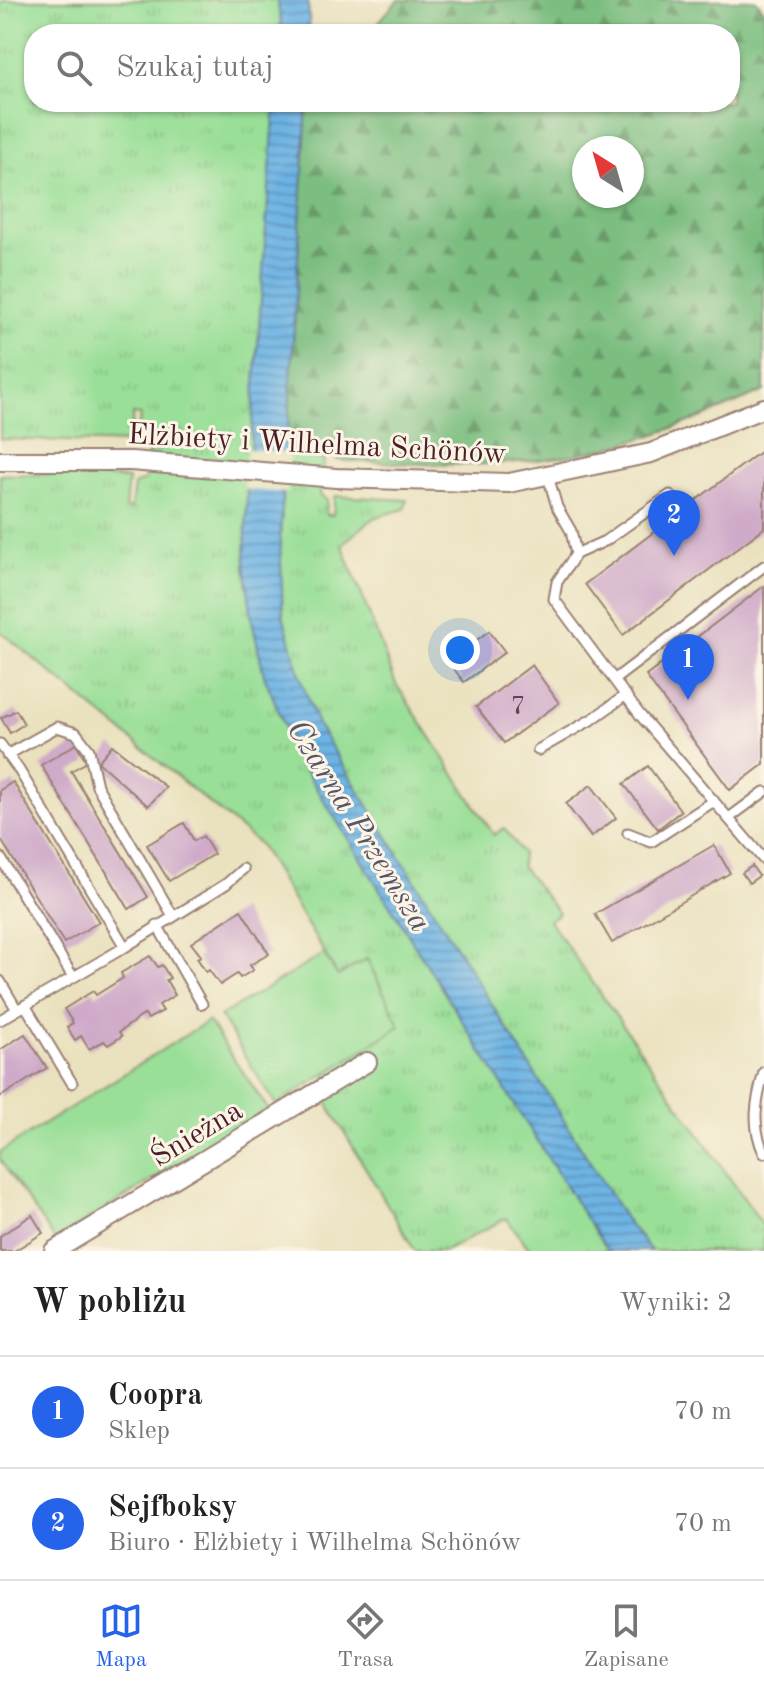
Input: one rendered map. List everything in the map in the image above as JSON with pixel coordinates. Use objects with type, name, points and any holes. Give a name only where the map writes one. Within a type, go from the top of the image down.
[{"type":"street","name":"Elżbiety i Wilhelma Schönów","points":[[0,461],[131,461],[336,478],[509,483],[651,453],[764,408]]},
{"type":"street","name":"Śnieżna","points":[[54,1251],[367,1062]]},
{"type":"lane","points":[[548,476],[557,507],[571,531],[576,554]]},
{"type":"lane","points":[[670,495],[605,541],[576,554],[557,582],[554,599],[626,695],[764,860]]},
{"type":"lane","points":[[615,679],[764,566]]},
{"type":"lane","points":[[538,750],[594,718],[626,695]]},
{"type":"lane","points":[[7,755],[57,727],[76,733],[89,750],[97,786],[173,916]]},
{"type":"lane","points":[[0,744],[125,947]]},
{"type":"lane","points":[[729,818],[764,792]]},
{"type":"lane","points":[[628,833],[651,842],[714,801]]},
{"type":"lane","points":[[0,857],[73,977]]},
{"type":"lane","points":[[0,1020],[125,947],[226,884],[243,869]]},
{"type":"lane","points":[[157,925],[202,1004]]},
{"type":"lane","points":[[0,981],[72,1083]]},
{"type":"lane","points":[[764,1072],[755,1105],[756,1125],[764,1153]]},
{"type":"green space","points":[[4,0],[277,0],[281,24],[24,24],[24,112],[274,112],[245,563],[252,620],[264,675],[305,770],[608,1251],[531,1251],[506,1218],[445,1251],[415,1251],[328,1105],[326,1073],[399,1026],[367,959],[338,976],[259,844],[0,631],[0,475],[62,474],[128,479],[125,508],[131,509],[134,485],[145,480],[149,445],[137,438],[140,415],[133,414],[130,443],[0,439],[0,5]]},
{"type":"green space","points":[[398,0],[756,0],[764,10],[764,391],[654,434],[567,456],[462,465],[337,460],[338,441],[332,440],[330,455],[324,459],[287,449],[306,112],[740,112],[740,24],[377,24]]},
{"type":"green space","points":[[287,449],[324,459],[320,495],[327,500],[326,515],[333,515],[335,496],[407,500],[405,509],[375,517],[342,544],[396,684],[494,835],[504,828],[522,853],[521,866],[559,913],[549,920],[764,1227],[764,1251],[651,1251],[626,1220],[319,727],[293,658],[280,595],[280,532]]},
{"type":"green space","points":[[324,954],[338,976],[367,959],[400,1026],[276,1105],[220,1016]]},
{"type":"green space","points":[[208,1021],[268,1109],[55,1240],[0,1160],[0,1152]]},
{"type":"water","points":[[277,0],[308,0],[309,24],[281,24]]},
{"type":"water","name":"Czarna Przemsza","points":[[274,112],[306,112],[280,535],[283,615],[303,685],[319,727],[626,1220],[651,1251],[608,1251],[305,770],[264,675],[252,620],[245,563]]},
{"type":"pier","points":[[247,449],[291,453],[287,493],[244,489]]},
{"type":"building","points":[[764,449],[764,528],[623,635],[585,584]]},
{"type":"building","points":[[764,586],[764,764],[730,790],[646,676]]},
{"type":"building","points":[[489,631],[505,652],[464,682],[448,661]]},
{"type":"building","points":[[532,665],[559,703],[504,743],[476,707]]},
{"type":"building","points":[[16,710],[24,724],[10,733],[1,718]]},
{"type":"building","points":[[76,744],[87,762],[71,771],[148,897],[129,909],[41,765]]},
{"type":"building","points":[[112,745],[166,787],[148,806],[98,762]]},
{"type":"building","points":[[648,766],[681,811],[658,829],[624,784]]},
{"type":"building","points":[[13,782],[99,922],[64,943],[0,838],[0,790]]},
{"type":"building","points":[[591,785],[616,818],[591,837],[566,804]]},
{"type":"building","points":[[184,823],[194,841],[203,836],[214,854],[169,881],[147,845]]},
{"type":"building","points":[[714,845],[730,873],[612,943],[595,914]]},
{"type":"building","points":[[752,866],[759,876],[749,883],[742,873]]},
{"type":"building","points":[[241,910],[269,954],[250,965],[253,970],[240,978],[237,974],[220,985],[209,970],[206,972],[197,958],[201,956],[191,943]]},
{"type":"building","points":[[150,956],[158,967],[162,965],[175,995],[159,1005],[163,1011],[148,1019],[145,1014],[119,1032],[122,1036],[108,1045],[104,1041],[89,1049],[81,1036],[75,1040],[67,1027],[73,1023],[64,1009],[93,991],[96,995],[123,978],[121,973]]},
{"type":"building","points":[[25,1034],[47,1068],[0,1097],[0,1050]]},
{"type":"building","points":[[32,1215],[43,1233],[14,1251],[0,1251],[0,1236]]},
{"type":"place","name":"Sejfboksy","points":[[674,556]]},
{"type":"place","name":"Coopra","points":[[688,700]]}]
